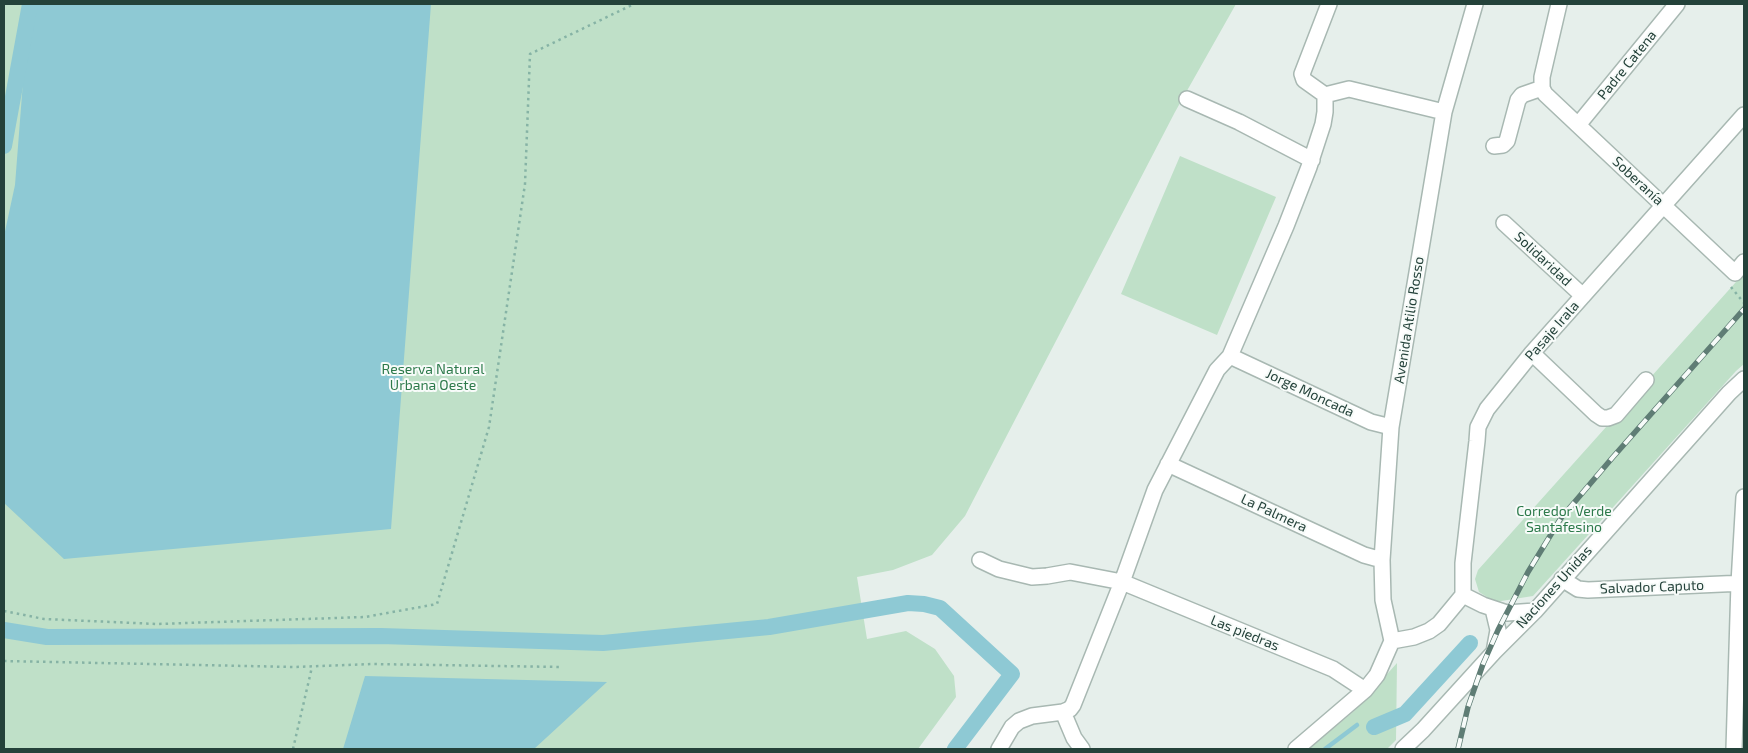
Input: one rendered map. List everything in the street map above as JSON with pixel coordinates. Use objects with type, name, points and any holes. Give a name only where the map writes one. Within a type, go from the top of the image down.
[{"type":"street","points":[[1329,4],[1302,74],[1304,80],[1325,95],[1349,89],[1444,112]]},
{"type":"street","name":"Avenida Atilio Rosso","points":[[1392,641],[1384,600],[1382,560],[1392,426],[1444,112],[1475,4]]},
{"type":"street","points":[[1494,146],[1504,144],[1507,141],[1518,100],[1522,95],[1542,88],[1542,77],[1559,4]]},
{"type":"street","name":"Padre Catena","points":[[1578,125],[1677,4]]},
{"type":"street","name":"Soberanía","points":[[1542,88],[1545,94],[1664,206],[1739,268]]},
{"type":"street","points":[[999,749],[1012,727],[1019,721],[1032,716],[1063,712],[1070,709],[1073,705],[1122,582],[1154,490],[1217,370],[1230,356],[1286,226],[1312,160],[1325,112],[1325,95]]},
{"type":"street","points":[[1187,99],[1239,122],[1312,160]]},
{"type":"street","name":"Pasaje Irala","points":[[1463,595],[1463,563],[1478,427],[1487,409],[1532,353],[1744,115]]},
{"type":"street","name":"Solidaridad","points":[[1504,223],[1583,296]]},
{"type":"street","points":[[1532,353],[1602,418],[1616,415],[1646,380]]},
{"type":"street","name":"Jorge Moncada","points":[[1230,356],[1370,422],[1392,426]]},
{"type":"street","name":"Naciones Unidas","points":[[1403,749],[1535,611],[1729,392],[1744,379]]},
{"type":"street","name":"La Palmera","points":[[1168,464],[1364,555],[1382,560]]},
{"type":"street","points":[[1734,749],[1744,497]]},
{"type":"street","name":"Las piedras","points":[[980,560],[999,569],[1032,576],[1070,572],[1122,582],[1333,669],[1365,690]]},
{"type":"street","name":"Salvador Caputo","points":[[1562,579],[1578,589],[1588,590],[1742,583]]},
{"type":"street","points":[[1296,749],[1365,690],[1377,675],[1392,641],[1414,637],[1429,631],[1439,624],[1463,595],[1493,609],[1507,613],[1535,611]]},
{"type":"street","points":[[1493,609],[1498,630],[1494,652]]},
{"type":"street","points":[[1063,712],[1074,738],[1082,749]]},
{"type":"path","points":[[4,611],[44,619],[157,624],[365,617],[437,604],[489,427],[525,184],[530,54],[634,4]]},
{"type":"path","points":[[4,661],[312,667],[372,664],[562,667]]},
{"type":"path","points":[[292,749],[312,667]]},
{"type":"green space","name":"Reserva Natural Urbana Oeste","points":[[4,4],[1236,4],[1175,112],[965,516],[932,555],[893,570],[857,577],[867,639],[906,631],[935,649],[954,676],[956,697],[918,749],[4,749]]},
{"type":"green space","points":[[1180,156],[1276,197],[1217,335],[1121,294]]},
{"type":"green space","name":"Corredor Verde Santafesino","points":[[1744,273],[1744,364],[1533,596],[1495,602],[1479,592],[1475,579],[1478,570]]},
{"type":"green space","points":[[1397,663],[1396,740],[1387,749],[1309,749],[1354,711]]},
{"type":"water","points":[[29,4],[431,4],[391,529],[64,559],[4,503],[4,236],[15,185]]},
{"type":"water","points":[[365,676],[607,682],[534,749],[343,749]]},
{"type":"waterway","points":[[4,146],[30,4]]},
{"type":"waterway","points":[[4,630],[47,637],[381,636],[603,643],[769,627],[908,603],[924,604],[940,608],[1012,674],[955,749]]},
{"type":"waterway","points":[[1374,727],[1405,714],[1470,643]]},
{"type":"waterway","points":[[1325,749],[1357,725]]},
{"type":"railway","points":[[1458,749],[1468,707],[1483,664],[1498,630],[1528,572],[1561,518],[1744,309]]}]
